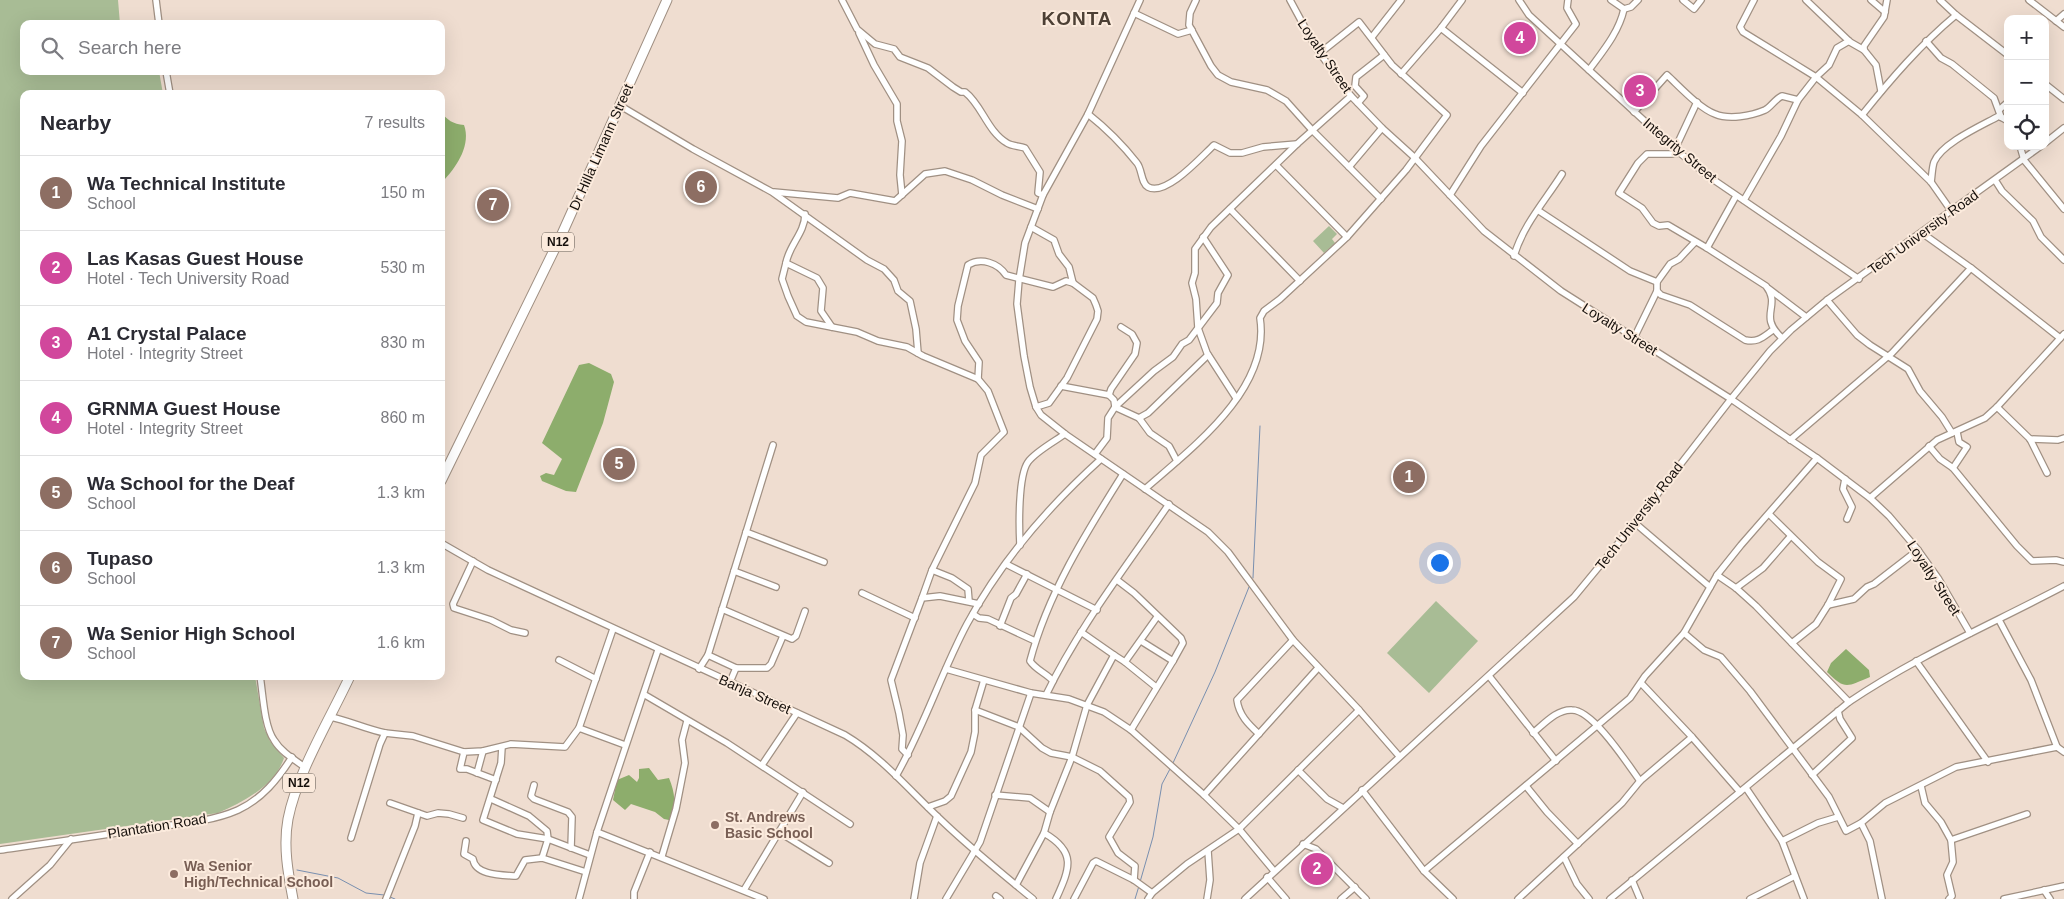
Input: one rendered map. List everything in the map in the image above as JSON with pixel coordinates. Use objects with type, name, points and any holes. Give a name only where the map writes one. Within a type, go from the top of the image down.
[{"type":"highway","name":"Dr Hilla Limann Street","points":[[445,473],[561,236],[667,0]]},
{"type":"highway","name":"N12","points":[[293,899],[287,865],[288,821],[295,794],[306,768],[348,680]]},
{"type":"street","points":[[156,0],[158,20]]},
{"type":"street","points":[[842,0],[874,65],[897,104],[897,121],[902,141],[900,175],[902,195]]},
{"type":"street","points":[[1140,0],[1088,114],[1043,195],[1025,243],[1017,304],[1024,356],[1036,407],[1042,415],[1065,434],[1208,532],[1228,552],[1294,640],[1318,668],[1360,710],[1399,756]]},
{"type":"street","points":[[1196,0],[1189,19],[1192,30],[1211,66],[1218,75],[1231,82],[1267,90],[1286,100],[1312,130],[1381,199]]},
{"type":"street","name":"Loyalty Street","points":[[1290,0],[1300,22],[1320,54],[1351,96],[1414,157],[1484,231],[1560,291],[1731,398],[1817,458],[1870,498],[1889,516],[1918,550],[1938,578],[1970,633]]},
{"type":"street","points":[[1372,37],[1401,0]]},
{"type":"street","points":[[1402,74],[1462,0]]},
{"type":"street","name":"Integrity Street","points":[[1518,0],[1529,15],[1677,151],[1736,196],[1859,279]]},
{"type":"street","points":[[1450,195],[1481,146],[1576,24],[1567,8],[1568,0]]},
{"type":"street","points":[[1611,0],[1624,9]]},
{"type":"street","points":[[1624,9],[1631,7],[1638,0]]},
{"type":"street","points":[[1683,0],[1694,9],[1701,0]]},
{"type":"street","points":[[1754,0],[1740,27],[1743,32],[1752,40],[1784,56],[1816,77],[1862,115],[1931,182],[1952,212]]},
{"type":"street","points":[[1806,0],[1849,41],[1864,50],[1876,65],[1882,90]]},
{"type":"street","points":[[1871,0],[1885,12]]},
{"type":"street","points":[[1864,50],[1864,46],[1884,17],[1887,0]]},
{"type":"street","points":[[1940,0],[1956,15],[2004,52]]},
{"type":"street","points":[[2029,1],[2064,27]]},
{"type":"street","points":[[1589,70],[1616,32],[1622,20],[1624,9]]},
{"type":"street","points":[[1134,13],[1178,34],[1192,30]]},
{"type":"street","points":[[2056,21],[2064,14]]},
{"type":"street","points":[[1862,115],[1896,72],[1926,41],[1956,15]]},
{"type":"street","points":[[1145,488],[1218,424],[1236,398],[1253,372],[1259,350],[1262,327],[1260,318],[1264,311],[1280,299],[1348,237],[1381,199],[1447,115],[1384,55],[1359,22],[1320,54]]},
{"type":"street","points":[[857,28],[875,44],[894,49],[900,57],[928,68],[953,87],[972,98],[986,121],[1007,143],[1026,148],[1032,156],[1040,172],[1038,193],[1043,195]]},
{"type":"street","points":[[1441,28],[1523,93]]},
{"type":"street","points":[[1744,200],[1781,136],[1798,100],[1816,77],[1829,65],[1837,48],[1849,41]]},
{"type":"street","points":[[1926,41],[1941,58],[1952,64],[1994,98],[2000,113],[2004,117]]},
{"type":"street","points":[[1358,103],[1364,96],[1355,86],[1356,77],[1384,55]]},
{"type":"street","points":[[167,75],[169,90]]},
{"type":"street","points":[[1634,112],[1667,75],[1714,114],[1742,116],[1767,109],[1775,99],[1782,96],[1798,100]]},
{"type":"street","points":[[2049,87],[2064,99]]},
{"type":"street","points":[[1236,398],[1208,355],[1198,328],[1196,299],[1192,283],[1195,273],[1194,252],[1203,237],[1230,209],[1297,144],[1351,96]]},
{"type":"street","points":[[1698,102],[1677,151],[1671,154],[1647,154],[1638,162],[1620,193],[1642,208],[1652,223],[1658,226],[1668,225],[1707,248],[1766,286],[1806,317]]},
{"type":"street","points":[[619,105],[693,150],[772,192],[867,260],[884,270],[894,280],[898,291],[910,301],[916,329],[918,353]]},
{"type":"street","points":[[1931,182],[1934,163],[1942,151],[2000,113],[2006,105]]},
{"type":"street","points":[[1088,114],[1114,135],[1138,164],[1144,183],[1148,187],[1155,189],[1171,183],[1199,161],[1214,145],[1230,153],[1236,153],[1297,144]]},
{"type":"street","points":[[1349,167],[1382,128]]},
{"type":"street","points":[[2049,140],[2064,128]]},
{"type":"street","points":[[2021,150],[2024,160],[2064,207]]},
{"type":"street","name":"Tech University Road","points":[[1245,899],[1574,597],[1635,523],[1731,398],[1782,338],[1827,300],[1859,279],[2036,150]]},
{"type":"street","points":[[1276,165],[1348,237]]},
{"type":"street","points":[[772,192],[838,198],[850,193],[895,201],[925,174],[945,171],[972,180],[1002,195],[1038,209]]},
{"type":"street","points":[[1514,256],[1525,227],[1539,210],[1562,174]]},
{"type":"street","points":[[1995,180],[2002,191],[2033,221],[2041,237],[2064,260]]},
{"type":"street","points":[[1707,248],[1736,196]]},
{"type":"street","points":[[1230,209],[1300,281]]},
{"type":"street","points":[[1539,210],[1630,271],[1657,282]]},
{"type":"street","points":[[805,214],[805,224],[788,256],[782,279],[797,316],[818,326],[856,332],[882,342],[900,345],[978,379],[988,391],[1004,432],[981,455],[975,484],[932,570],[891,680],[903,735],[902,749],[908,755]]},
{"type":"street","points":[[1031,227],[1054,240],[1058,254],[1069,267],[1073,283]]},
{"type":"street","points":[[1870,498],[1929,446],[1985,418],[1998,407],[2062,336],[1922,233]]},
{"type":"street","points":[[1095,454],[1107,438],[1108,418],[1115,407],[1173,357],[1182,344],[1189,340],[1217,302],[1218,293],[1228,275],[1203,237]]},
{"type":"street","points":[[1634,338],[1657,291],[1657,282],[1670,264],[1679,259],[1695,242]]},
{"type":"street","points":[[978,379],[979,362],[965,341],[957,320],[958,306],[968,265],[974,262],[987,262],[1000,267],[1006,275],[1019,280],[1053,287],[1066,281],[1073,283],[1093,298],[1098,314],[1061,386],[1046,405],[1036,407]]},
{"type":"street","points":[[786,263],[817,278],[823,288],[821,311],[832,327]]},
{"type":"street","points":[[1790,440],[1888,356],[1971,268]]},
{"type":"street","points":[[1766,286],[1770,294],[1769,320],[1773,330],[1782,338]]},
{"type":"street","points":[[1657,291],[1661,295],[1690,305],[1745,340],[1754,342],[1762,339],[1773,330]]},
{"type":"street","points":[[1827,300],[1857,334],[1908,369],[1920,391],[1960,442],[1967,447],[1953,468]]},
{"type":"street","points":[[1108,395],[1135,354],[1137,343],[1132,334],[1121,327]]},
{"type":"street","points":[[1139,418],[1148,413],[1208,355]]},
{"type":"street","points":[[1061,386],[1108,395],[1114,400],[1115,407]]},
{"type":"street","points":[[1115,407],[1139,418],[1150,433],[1169,446],[1177,461]]},
{"type":"street","points":[[1998,407],[2030,438],[2047,472]]},
{"type":"street","points":[[1020,546],[1019,524],[1022,473],[1029,460],[1065,434]]},
{"type":"street","points":[[2030,438],[2058,440],[2064,438]]},
{"type":"street","points":[[699,669],[708,655],[773,445]]},
{"type":"street","points":[[1929,446],[1940,459],[1953,468],[2017,546],[2032,561],[2056,560],[2064,562]]},
{"type":"street","points":[[1424,870],[1630,698],[1645,676],[1684,633],[1717,575],[1741,544],[1817,458]]},
{"type":"street","points":[[896,776],[908,755],[946,669],[979,604],[1006,564],[1051,507],[1101,459]]},
{"type":"street","points":[[1053,681],[1046,672],[1034,668],[1030,661],[1035,641],[1057,589],[1083,539],[1123,474]]},
{"type":"street","points":[[1845,479],[1843,490],[1852,507],[1847,519]]},
{"type":"street","points":[[1046,695],[1081,632],[1168,504]]},
{"type":"street","points":[[1769,514],[1790,537],[1841,579],[1828,604],[1811,629],[1800,635],[1792,643]]},
{"type":"street","points":[[1635,523],[1710,587]]},
{"type":"street","points":[[746,532],[824,562]]},
{"type":"street","points":[[1736,588],[1763,568],[1790,537]]},
{"type":"street","name":"Banja Street","points":[[445,545],[472,561],[658,650],[861,744],[928,808],[1033,899]]},
{"type":"street","points":[[1828,604],[1854,599],[1867,587],[1874,584],[1918,550]]},
{"type":"street","points":[[472,561],[453,604],[454,608],[491,620],[511,630],[525,633]]},
{"type":"street","points":[[1006,564],[1097,610]]},
{"type":"street","points":[[932,570],[952,578],[968,589],[969,601]]},
{"type":"street","points":[[734,571],[776,587]]},
{"type":"street","points":[[1000,626],[1011,598],[1016,594],[1027,574]]},
{"type":"street","points":[[1717,575],[1736,588],[1850,702]]},
{"type":"street","points":[[1117,580],[1134,592],[1157,617],[1181,638],[1182,643],[1173,661],[1130,730]]},
{"type":"street","points":[[1610,899],[1850,702],[1882,680],[1916,661],[2064,586]]},
{"type":"street","points":[[862,593],[915,618]]},
{"type":"street","points":[[922,598],[940,596],[979,604]]},
{"type":"street","points":[[722,610],[792,639],[796,636],[804,611]]},
{"type":"street","points":[[973,614],[1035,641]]},
{"type":"street","points":[[1125,662],[1157,617]]},
{"type":"street","points":[[1999,620],[2031,680],[2057,747],[2064,752]]},
{"type":"street","points":[[331,717],[350,721],[367,729],[385,734],[413,736],[464,752],[483,751],[511,744],[565,747],[579,728],[613,628]]},
{"type":"street","points":[[1081,632],[1125,662],[1156,687]]},
{"type":"street","points":[[1684,633],[1704,650],[1721,657],[1750,691],[1792,750],[1829,797],[1846,831],[1862,823],[1885,803],[1956,768],[2057,747]]},
{"type":"street","points":[[708,655],[736,668],[767,668],[771,664],[783,636]]},
{"type":"street","points":[[1259,734],[1245,721],[1237,700],[1294,640]]},
{"type":"street","points":[[1141,641],[1173,661]]},
{"type":"street","points":[[579,899],[597,832],[658,650]]},
{"type":"street","points":[[1016,885],[1044,833],[1050,812],[1072,757],[1087,705],[1114,655]]},
{"type":"street","points":[[559,660],[596,679]]},
{"type":"street","points":[[1916,661],[1988,762]]},
{"type":"street","points":[[730,682],[736,668]]},
{"type":"street","points":[[1204,795],[1318,668]]},
{"type":"street","points":[[946,669],[1031,693],[1087,705],[1104,712],[1130,730],[1204,795],[1239,829],[1274,871]]},
{"type":"street","points":[[1489,676],[1556,761]]},
{"type":"street","points":[[261,680],[268,728],[272,739],[306,768]]},
{"type":"street","points":[[928,808],[945,801],[951,796],[971,752],[975,732],[975,710],[984,680]]},
{"type":"street","points":[[1641,683],[1692,736],[1740,792]]},
{"type":"street","points":[[946,899],[980,842],[1031,693]]},
{"type":"street","points":[[644,694],[687,721],[728,743],[850,824]]},
{"type":"street","points":[[1533,733],[1555,715],[1571,709],[1583,712],[1598,726],[1640,781]]},
{"type":"street","points":[[975,710],[1019,727],[1042,748],[1051,753],[1072,757],[1100,770],[1131,799],[1109,837],[1118,853],[1135,866],[1134,880]]},
{"type":"street","points":[[1148,899],[1152,893],[1187,864],[1239,829],[1360,710]]},
{"type":"street","points":[[1812,775],[1852,738],[1840,719],[1838,712]]},
{"type":"street","points":[[762,765],[797,713]]},
{"type":"street","points":[[662,856],[676,808],[685,762],[682,740],[687,721]]},
{"type":"street","points":[[579,728],[625,745]]},
{"type":"street","points":[[351,838],[380,744],[385,734]]},
{"type":"street","points":[[1518,899],[1622,803],[1640,781],[1692,736]]},
{"type":"street","points":[[502,747],[501,763],[484,820],[517,834],[548,839],[590,855]]},
{"type":"street","points":[[477,773],[483,751]]},
{"type":"street","points":[[464,752],[460,769],[496,780]]},
{"type":"street","name":"Plantation Road","points":[[0,850],[204,819],[239,810],[271,786],[292,757]]},
{"type":"street","points":[[1298,770],[1327,799],[1343,808]]},
{"type":"street","points":[[534,785],[531,796],[534,799],[568,812],[572,816],[571,848]]},
{"type":"street","points":[[1526,786],[1547,812],[1578,844]]},
{"type":"street","points":[[1921,786],[1925,803],[1941,822],[1951,840],[1953,862],[1947,875],[1952,896],[1949,899]]},
{"type":"street","points":[[1746,788],[1782,841],[1804,899]]},
{"type":"street","points":[[1362,790],[1424,870],[1453,899]]},
{"type":"street","points":[[744,890],[803,792]]},
{"type":"street","points":[[995,795],[1030,798],[1050,812]]},
{"type":"street","points":[[491,799],[529,816],[547,831],[548,839],[542,858]]},
{"type":"street","points":[[390,803],[427,816],[438,813],[463,818]]},
{"type":"street","points":[[386,899],[418,813]]},
{"type":"street","points":[[1951,840],[2026,814]]},
{"type":"street","points":[[914,899],[920,863],[937,816]]},
{"type":"street","points":[[1782,841],[1818,823],[1838,817]]},
{"type":"street","points":[[1862,823],[1870,841],[1882,899]]},
{"type":"street","points":[[597,832],[662,856],[764,899]]},
{"type":"street","points":[[779,832],[829,863]]},
{"type":"street","points":[[1044,833],[1062,845],[1066,854],[1068,868],[1056,899]]},
{"type":"street","points":[[1313,835],[1316,849]]},
{"type":"street","points":[[12,899],[50,865],[71,839]]},
{"type":"street","points":[[466,841],[464,854],[473,859],[474,864],[478,868],[486,872],[516,876],[525,860],[542,858],[586,872]]},
{"type":"street","points":[[1303,844],[1316,849],[1366,899]]},
{"type":"street","points":[[1207,899],[1210,880],[1208,851]]},
{"type":"street","points":[[634,899],[634,892],[650,852]]},
{"type":"street","points":[[1564,857],[1577,884],[1588,899]]},
{"type":"street","points":[[1074,899],[1093,863],[1096,861],[1134,880],[1152,893]]},
{"type":"street","points":[[1750,899],[1795,876]]},
{"type":"street","points":[[1267,877],[1286,899]]},
{"type":"street","points":[[1632,880],[1640,899]]},
{"type":"street","points":[[2004,899],[2064,886]]},
{"type":"street","points":[[1341,899],[1355,887]]},
{"type":"street","points":[[2044,890],[2050,899]]},
{"type":"green space","points":[[0,0],[118,0],[120,20],[20,20],[20,75],[160,75],[162,90],[20,90],[20,680],[256,680],[264,728],[270,741],[284,758],[280,768],[266,785],[238,804],[218,813],[0,844]]},
{"type":"green space","points":[[445,116],[457,124],[464,125],[466,132],[462,154],[445,179]]},
{"type":"green space","points":[[1329,226],[1337,234],[1332,239],[1335,243],[1324,253],[1313,241]]},
{"type":"green space","points":[[589,363],[611,374],[614,382],[603,423],[576,492],[566,491],[542,481],[540,476],[546,473],[554,475],[562,459],[542,443],[579,365]]},
{"type":"green space","points":[[1436,601],[1478,641],[1429,693],[1387,653]]},
{"type":"green space","points":[[1846,649],[1869,670],[1870,677],[1847,685],[1838,682],[1827,672],[1831,663]]},
{"type":"green space","points":[[649,768],[658,780],[669,778],[674,799],[669,820],[664,819],[655,812],[631,804],[625,810],[613,800],[617,780],[629,775],[637,782],[639,769]]},
{"type":"waterway","points":[[1253,578],[1260,426]]},
{"type":"waterway","points":[[1173,763],[1215,672],[1249,587]]},
{"type":"waterway","points":[[1140,882],[1153,837],[1162,784],[1170,769]]},
{"type":"waterway","points":[[297,870],[338,878],[366,893],[384,895]]},
{"type":"waterway","points":[[1135,899],[1139,886]]},
{"type":"waterway","points":[[390,897],[395,899]]},
{"type":"place","name":"GRNMA Guest House","points":[[1520,38]]},
{"type":"place","name":"A1 Crystal Palace","points":[[1640,91]]},
{"type":"place","name":"Tupaso","points":[[701,187]]},
{"type":"place","name":"Wa Senior High School","points":[[493,205]]},
{"type":"place","name":"Wa School for the Deaf","points":[[619,464]]},
{"type":"place","name":"Wa Technical Institute","points":[[1409,477]]},
{"type":"place","name":"St. Andrews Basic School","points":[[715,825]]},
{"type":"place","name":"Las Kasas Guest House","points":[[1317,869]]},
{"type":"place","name":"Wa Senior High/Technical School","points":[[174,874]]},
{"type":"district","name":"KONTA","points":[[1077,18]]}]
